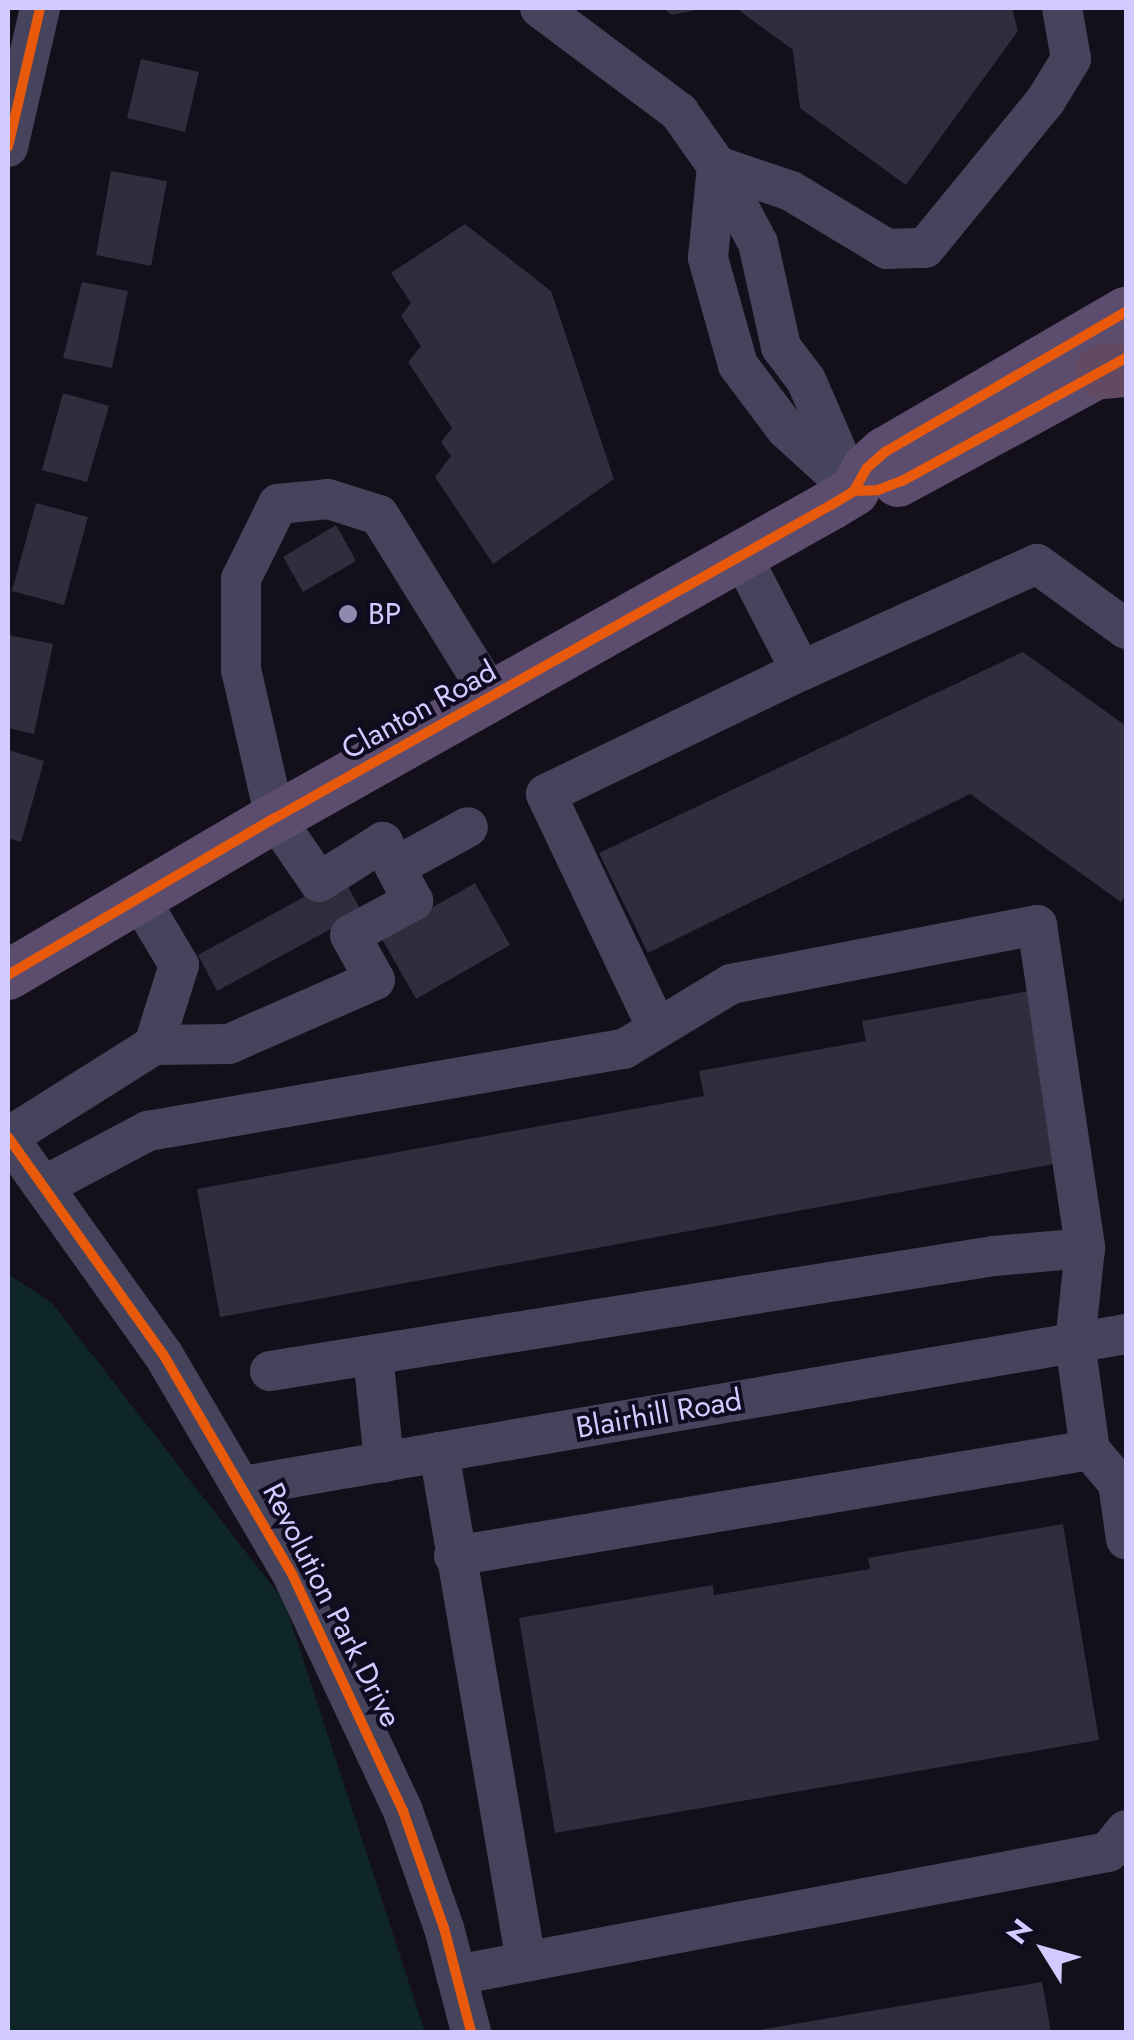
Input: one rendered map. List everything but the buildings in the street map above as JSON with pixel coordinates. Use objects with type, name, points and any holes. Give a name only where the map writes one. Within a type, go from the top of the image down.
[{"type":"main road","name":"Clanton Road","points":[[854,491],[867,468],[885,452],[1126,312]]},
{"type":"main road","name":"Clanton Road","points":[[8,974],[275,818],[854,491],[878,490],[902,480],[1118,366]]},
{"type":"street","points":[[8,147],[40,8]]},
{"type":"street","points":[[540,8],[679,112],[717,166],[791,190],[887,249],[925,248],[1046,100],[1071,58],[1062,8]]},
{"type":"street","points":[[717,166],[708,258],[738,365],[786,429],[854,491]]},
{"type":"street","points":[[8,1137],[154,1046],[229,1044],[375,980],[350,935],[413,901],[382,842],[318,882],[275,818],[242,670],[241,579],[278,504],[328,499],[379,515],[493,698]]},
{"type":"street","points":[[741,556],[801,672]]},
{"type":"street","points":[[657,1028],[546,794],[1036,564],[1126,629]]},
{"type":"street","points":[[395,867],[468,828]]},
{"type":"street","points":[[139,898],[179,964],[154,1046]]},
{"type":"street","points":[[44,1186],[148,1132],[624,1048],[730,984],[1038,924],[1085,1248],[1075,1343],[1090,1450],[1118,1483],[1126,1538]]},
{"type":"street","name":"Revolution Park Drive","points":[[8,1137],[162,1354],[293,1576],[380,1754],[409,1828],[471,2032]]},
{"type":"street","points":[[270,1372],[994,1256],[1085,1248]]},
{"type":"street","name":"Blairhill Road","points":[[243,1486],[1126,1334]]},
{"type":"street","points":[[374,1355],[384,1462]]},
{"type":"street","points":[[454,1556],[1090,1450]]},
{"type":"street","points":[[440,1452],[454,1556],[526,1962]]},
{"type":"street","points":[[456,1975],[1108,1852],[1126,1830]]},
{"type":"green space","points":[[8,1274],[52,1303],[284,1601],[425,2032],[8,2032]]},
{"type":"tunnel","points":[[319,882],[350,935]]},
{"type":"cycle path","points":[[8,147],[40,8]]},
{"type":"cycle path","points":[[8,975],[275,818],[831,505],[854,491],[867,468],[885,452],[1126,312]]},
{"type":"cycle path","points":[[854,491],[878,490],[902,481],[1126,358]]},
{"type":"cycle path","points":[[8,1137],[163,1354],[293,1576],[403,1811],[444,1928],[471,2032]]},
{"type":"place","name":"BP","points":[[348,614]]}]
